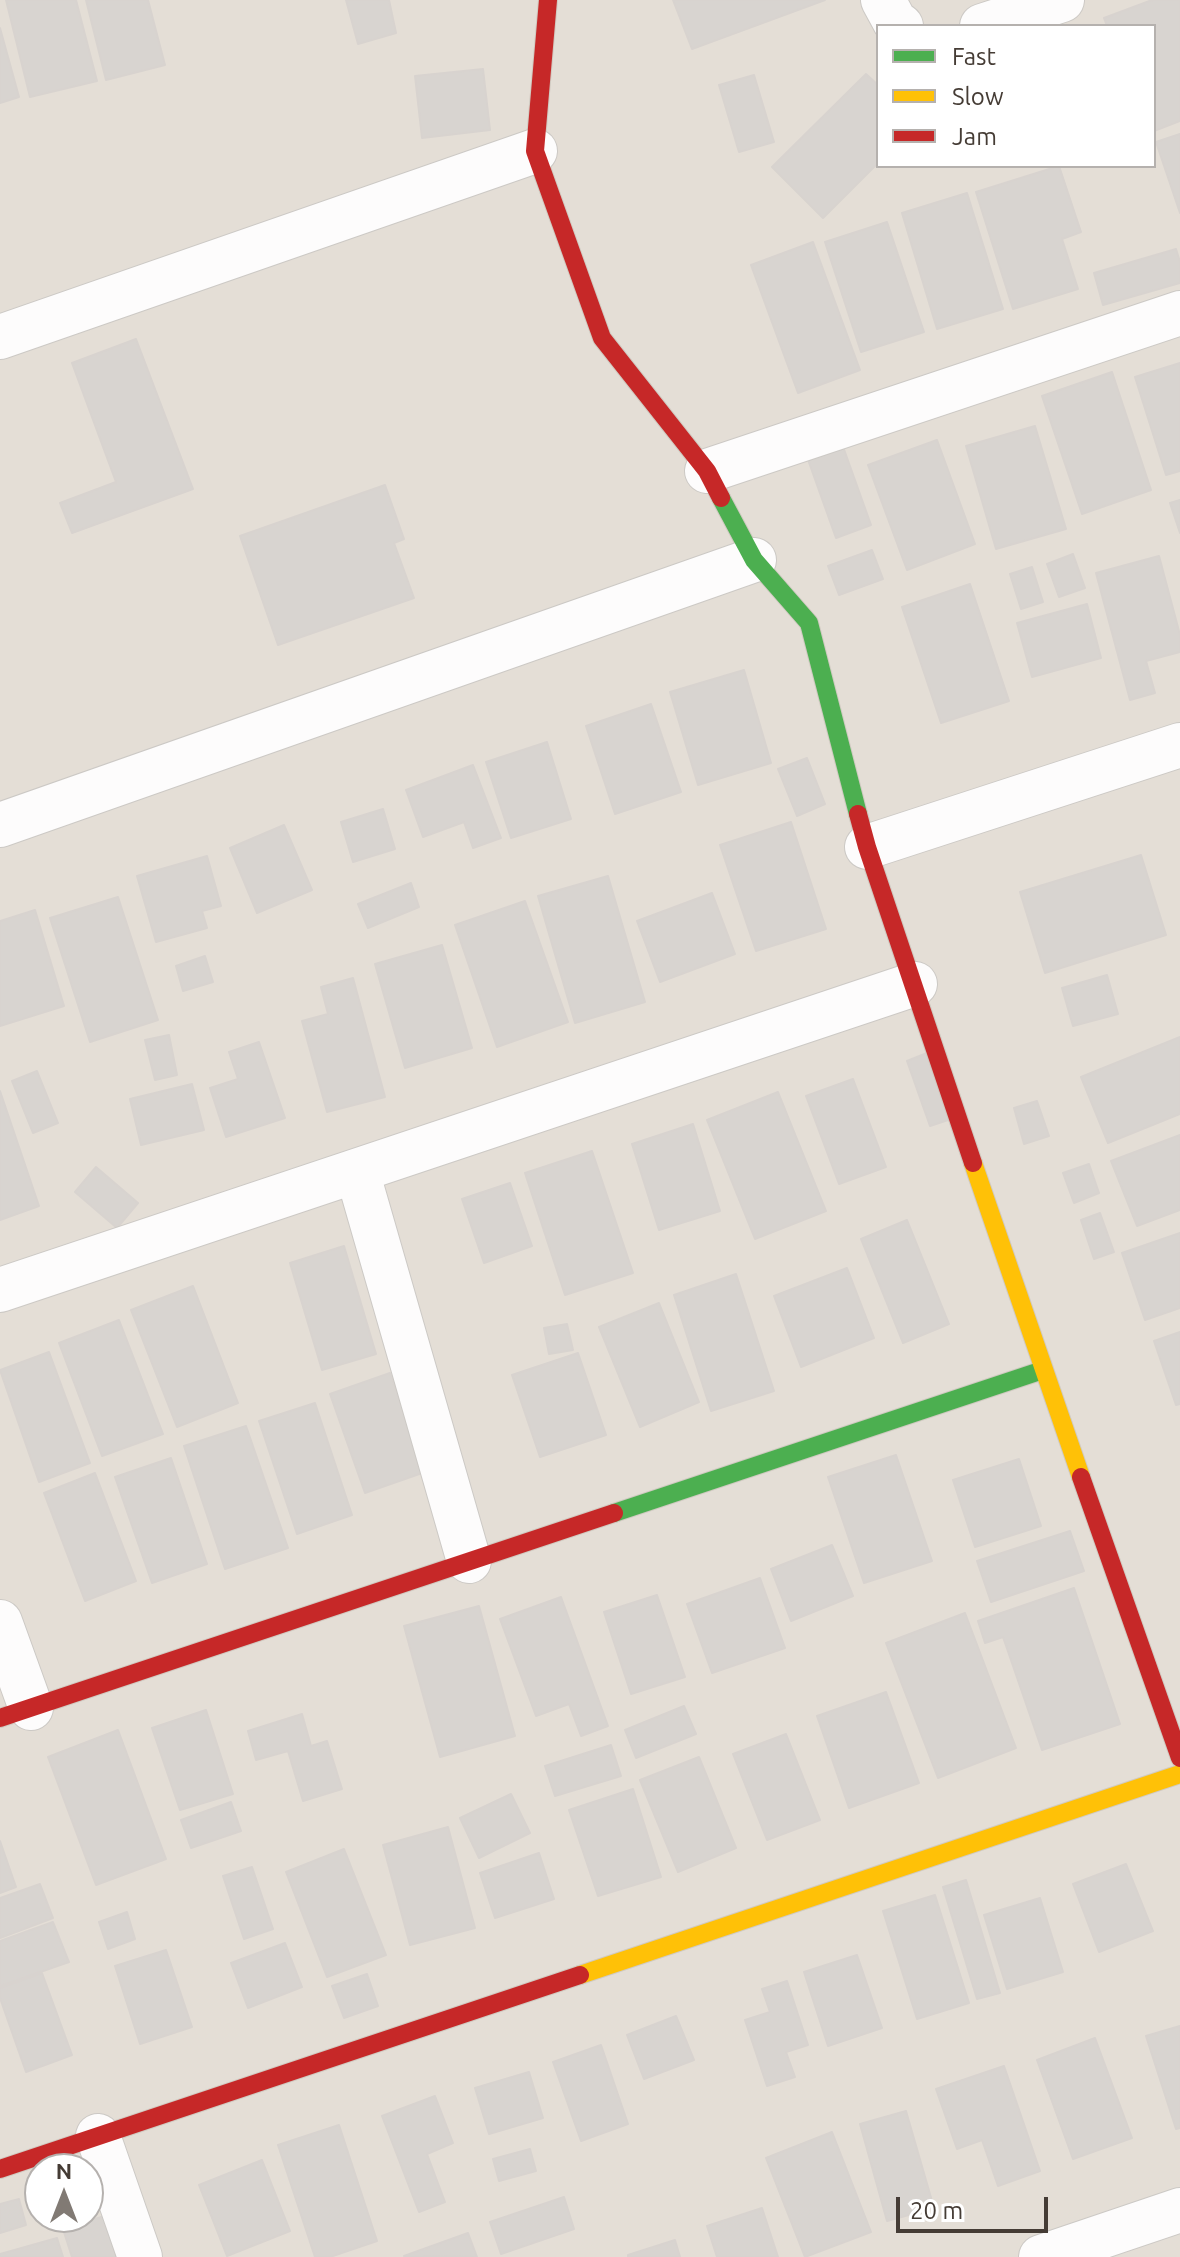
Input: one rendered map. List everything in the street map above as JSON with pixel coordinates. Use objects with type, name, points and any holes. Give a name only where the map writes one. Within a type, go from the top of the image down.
[{"type":"street","points":[[548,0],[535,151],[602,338],[707,471],[754,560],[809,623],[867,847],[1043,1370],[1180,1758]]},
{"type":"street","points":[[883,0],[898,24]]},
{"type":"street","points":[[988,24],[1062,0]]},
{"type":"street","points":[[0,337],[535,151]]},
{"type":"street","points":[[707,471],[1180,313]]},
{"type":"street","points":[[2,819],[754,560]]},
{"type":"street","points":[[867,847],[1180,745]]},
{"type":"street","points":[[0,1290],[915,984]]},
{"type":"street","points":[[357,1171],[469,1561]]},
{"type":"street","points":[[0,1622],[15,1713],[1043,1370]]},
{"type":"street","points":[[0,2169],[1180,1774]]},
{"type":"street","points":[[98,2136],[140,2257]]},
{"type":"street","points":[[1041,2257],[1180,2210]]},
{"type":"shaded area","points":[[0,0],[1180,0],[1180,2257],[0,2257]]},
{"type":"building","points":[[6,0],[76,0],[97,81],[30,97]]},
{"type":"building","points":[[86,0],[148,0],[165,65],[106,80]]},
{"type":"building","points":[[346,0],[389,0],[396,33],[358,44]]},
{"type":"building","points":[[673,0],[825,0],[692,49]]},
{"type":"building","points":[[1152,0],[1180,0],[1180,121],[1156,130],[1156,24],[1106,24],[1104,18]]},
{"type":"building","points":[[0,28],[19,97],[0,103]]},
{"type":"building","points":[[483,69],[490,130],[422,138],[415,76]]},
{"type":"building","points":[[866,74],[876,83],[876,165],[823,218],[772,167]]},
{"type":"building","points":[[754,75],[774,142],[739,152],[719,85]]},
{"type":"building","points":[[1180,134],[1180,213],[1156,142]]},
{"type":"building","points":[[1060,168],[1081,232],[1062,239],[1078,289],[1013,309],[976,192]]},
{"type":"building","points":[[967,193],[1003,309],[937,329],[902,213]]},
{"type":"building","points":[[887,222],[924,332],[861,352],[825,242]]},
{"type":"building","points":[[813,242],[860,370],[798,393],[751,265]]},
{"type":"building","points":[[1176,249],[1180,262],[1180,283],[1103,305],[1094,273]]},
{"type":"building","points":[[136,339],[193,489],[72,533],[60,503],[116,482],[72,363]]},
{"type":"building","points":[[1180,363],[1180,471],[1166,475],[1135,377]]},
{"type":"building","points":[[1112,372],[1151,490],[1082,514],[1042,396]]},
{"type":"building","points":[[1035,426],[1066,529],[996,549],[966,446]]},
{"type":"building","points":[[937,440],[975,544],[907,570],[868,465]]},
{"type":"building","points":[[841,441],[871,525],[836,538],[806,454]]},
{"type":"building","points":[[385,485],[404,539],[394,543],[414,598],[278,645],[240,536]]},
{"type":"building","points":[[1180,500],[1180,533],[1170,503]]},
{"type":"building","points":[[872,550],[883,579],[839,595],[828,566]]},
{"type":"building","points":[[1073,554],[1085,588],[1059,597],[1047,564]]},
{"type":"building","points":[[1159,556],[1180,635],[1180,652],[1146,661],[1155,693],[1130,700],[1096,573]]},
{"type":"building","points":[[1032,567],[1043,602],[1021,609],[1010,574]]},
{"type":"building","points":[[970,584],[1009,701],[941,723],[902,607]]},
{"type":"building","points":[[1087,604],[1101,658],[1032,677],[1017,623]]},
{"type":"building","points":[[744,670],[771,763],[698,785],[670,692]]},
{"type":"building","points":[[651,704],[681,792],[615,814],[586,726]]},
{"type":"building","points":[[547,742],[571,819],[511,838],[486,762]]},
{"type":"building","points":[[807,758],[825,804],[797,816],[778,769]]},
{"type":"building","points":[[473,765],[501,838],[473,848],[464,822],[423,837],[406,790]]},
{"type":"building","points":[[383,809],[395,849],[353,862],[341,822]]},
{"type":"building","points":[[791,822],[826,929],[756,951],[720,845]]},
{"type":"building","points":[[284,825],[312,890],[257,913],[230,848]]},
{"type":"building","points":[[1141,855],[1166,935],[1045,973],[1020,892]]},
{"type":"building","points":[[207,856],[221,906],[202,911],[207,928],[156,942],[137,876]]},
{"type":"building","points":[[608,876],[645,1002],[575,1023],[538,896]]},
{"type":"building","points":[[411,883],[419,907],[368,928],[358,904]]},
{"type":"building","points":[[712,893],[735,954],[660,982],[637,921]]},
{"type":"building","points":[[118,897],[158,1020],[90,1042],[50,918]]},
{"type":"building","points":[[525,901],[568,1022],[497,1047],[455,925]]},
{"type":"building","points":[[35,910],[64,1006],[0,1026],[0,921]]},
{"type":"building","points":[[442,945],[472,1048],[405,1068],[375,964]]},
{"type":"building","points":[[205,956],[213,982],[183,991],[176,966]]},
{"type":"building","points":[[1107,975],[1118,1014],[1073,1026],[1062,988]]},
{"type":"building","points":[[353,978],[385,1097],[327,1112],[302,1021],[328,1014],[321,987]]},
{"type":"building","points":[[169,1035],[177,1075],[155,1080],[145,1040]]},
{"type":"building","points":[[1180,1037],[1180,1114],[1108,1143],[1081,1077]]},
{"type":"building","points":[[259,1042],[285,1118],[226,1137],[210,1088],[238,1079],[229,1052]]},
{"type":"building","points":[[927,1053],[951,1119],[930,1126],[907,1061]]},
{"type":"building","points":[[37,1071],[58,1123],[33,1133],[12,1081]]},
{"type":"building","points":[[853,1079],[886,1167],[839,1184],[806,1096]]},
{"type":"building","points":[[192,1084],[204,1130],[141,1145],[130,1099]]},
{"type":"building","points":[[0,1091],[39,1206],[0,1220]]},
{"type":"building","points":[[778,1092],[826,1211],[755,1239],[707,1120]]},
{"type":"building","points":[[1037,1101],[1049,1136],[1024,1144],[1014,1108]]},
{"type":"building","points":[[693,1124],[720,1211],[659,1230],[632,1144]]},
{"type":"building","points":[[1180,1135],[1180,1210],[1137,1226],[1111,1161]]},
{"type":"building","points":[[592,1151],[633,1273],[565,1295],[525,1173]]},
{"type":"building","points":[[1089,1164],[1099,1193],[1074,1203],[1063,1173]]},
{"type":"building","points":[[96,1167],[138,1203],[117,1228],[75,1192]]},
{"type":"building","points":[[510,1183],[532,1246],[484,1263],[462,1199]]},
{"type":"building","points":[[1100,1213],[1114,1252],[1094,1259],[1081,1220]]},
{"type":"building","points":[[907,1220],[949,1324],[903,1343],[861,1239]]},
{"type":"building","points":[[1180,1233],[1180,1308],[1145,1320],[1122,1253]]},
{"type":"building","points":[[344,1246],[376,1354],[322,1370],[290,1263]]},
{"type":"building","points":[[847,1268],[874,1338],[801,1367],[774,1296]]},
{"type":"building","points":[[736,1274],[774,1391],[711,1411],[674,1295]]},
{"type":"building","points":[[193,1286],[238,1403],[177,1427],[131,1310]]},
{"type":"building","points":[[659,1303],[699,1402],[640,1427],[599,1327]]},
{"type":"building","points":[[119,1320],[163,1434],[102,1456],[59,1343]]},
{"type":"building","points":[[567,1324],[573,1350],[549,1354],[544,1328]]},
{"type":"building","points":[[1180,1332],[1180,1404],[1176,1405],[1154,1341]]},
{"type":"building","points":[[49,1352],[90,1463],[39,1482],[0,1370]]},
{"type":"building","points":[[578,1353],[606,1435],[540,1457],[512,1375]]},
{"type":"building","points":[[390,1373],[425,1472],[365,1493],[330,1394]]},
{"type":"building","points":[[315,1403],[352,1515],[297,1534],[259,1421]]},
{"type":"building","points":[[246,1426],[288,1548],[225,1569],[184,1446]]},
{"type":"building","points":[[896,1455],[932,1561],[864,1583],[828,1477]]},
{"type":"building","points":[[171,1458],[207,1564],[152,1583],[115,1477]]},
{"type":"building","points":[[1019,1459],[1041,1526],[975,1547],[953,1480]]},
{"type":"building","points":[[95,1473],[136,1581],[85,1601],[44,1493]]},
{"type":"building","points":[[1070,1531],[1084,1571],[991,1602],[977,1561]]},
{"type":"building","points":[[832,1545],[853,1596],[791,1621],[771,1569]]},
{"type":"building","points":[[760,1578],[785,1648],[712,1673],[687,1604]]},
{"type":"building","points":[[1074,1588],[1120,1724],[1042,1750],[1003,1637],[985,1643],[978,1621]]},
{"type":"building","points":[[657,1595],[685,1677],[631,1694],[604,1612]]},
{"type":"building","points":[[561,1597],[608,1726],[581,1736],[569,1704],[536,1716],[500,1619]]},
{"type":"building","points":[[479,1606],[515,1736],[440,1757],[404,1626]]},
{"type":"building","points":[[965,1613],[1016,1748],[938,1778],[886,1643]]},
{"type":"building","points":[[886,1692],[919,1783],[849,1808],[817,1716]]},
{"type":"building","points":[[684,1706],[696,1734],[636,1758],[625,1730]]},
{"type":"building","points":[[206,1710],[233,1794],[180,1810],[152,1728]]},
{"type":"building","points":[[302,1714],[311,1746],[327,1741],[342,1789],[303,1801],[288,1751],[256,1760],[248,1731]]},
{"type":"building","points":[[118,1730],[166,1859],[96,1885],[48,1757]]},
{"type":"building","points":[[786,1734],[820,1820],[767,1840],[733,1754]]},
{"type":"building","points":[[611,1745],[621,1776],[555,1796],[545,1766]]},
{"type":"building","points":[[699,1757],[736,1848],[678,1872],[640,1780]]},
{"type":"building","points":[[633,1789],[661,1877],[598,1896],[569,1810]]},
{"type":"building","points":[[511,1794],[530,1833],[479,1858],[460,1818]]},
{"type":"building","points":[[231,1802],[241,1831],[191,1848],[181,1820]]},
{"type":"building","points":[[448,1827],[475,1928],[410,1945],[383,1845]]},
{"type":"building","points":[[0,1841],[16,1887],[0,1893]]},
{"type":"building","points":[[344,1849],[386,1955],[327,1977],[286,1872]]},
{"type":"building","points":[[539,1853],[554,1899],[495,1918],[480,1873]]},
{"type":"building","points":[[1126,1864],[1153,1931],[1099,1952],[1073,1884]]},
{"type":"building","points":[[252,1867],[273,1929],[244,1939],[223,1876]]},
{"type":"building","points":[[966,1880],[1000,1993],[977,1999],[943,1887]]},
{"type":"building","points":[[40,1884],[53,1918],[0,1938],[0,1898]]},
{"type":"building","points":[[935,1895],[969,2003],[917,2019],[883,1911]]},
{"type":"building","points":[[1040,1898],[1063,1972],[1007,1989],[984,1915]]},
{"type":"building","points":[[127,1912],[135,1939],[108,1949],[99,1922]]},
{"type":"building","points":[[53,1922],[69,1962],[0,1986],[0,1941]]},
{"type":"building","points":[[285,1943],[302,1987],[248,2008],[231,1963]]},
{"type":"building","points":[[166,1950],[192,2027],[140,2044],[115,1966]]},
{"type":"building","points":[[857,1955],[882,2028],[828,2046],[804,1972]]},
{"type":"building","points":[[42,1973],[72,2055],[26,2072],[0,1998],[0,1988]]},
{"type":"building","points":[[367,1974],[378,2006],[344,2018],[332,1986]]},
{"type":"building","points":[[787,1981],[808,2045],[786,2052],[795,2077],[767,2086],[745,2020],[770,2012],[762,1989]]},
{"type":"building","points":[[676,2016],[694,2060],[644,2079],[627,2035]]},
{"type":"building","points":[[1180,2026],[1180,2128],[1176,2129],[1146,2036]]},
{"type":"building","points":[[1095,2038],[1132,2138],[1073,2159],[1037,2060]]},
{"type":"building","points":[[601,2045],[628,2124],[581,2141],[553,2062]]},
{"type":"building","points":[[1004,2066],[1040,2171],[998,2186],[982,2140],[957,2149],[936,2089]]},
{"type":"building","points":[[529,2072],[543,2118],[489,2134],[475,2088]]},
{"type":"building","points":[[435,2096],[453,2143],[427,2154],[445,2202],[419,2212],[382,2116]]},
{"type":"building","points":[[906,2111],[934,2208],[887,2221],[860,2124]]},
{"type":"building","points":[[339,2125],[377,2241],[330,2257],[315,2257],[278,2145]]},
{"type":"building","points":[[832,2132],[871,2232],[805,2257],[766,2158]]},
{"type":"building","points":[[530,2149],[536,2171],[499,2181],[493,2159]]},
{"type":"building","points":[[262,2160],[290,2231],[227,2256],[199,2185]]},
{"type":"building","points":[[564,2197],[574,2229],[501,2254],[490,2222]]},
{"type":"building","points":[[19,2199],[24,2226],[0,2233],[0,2204]]},
{"type":"building","points":[[762,2208],[778,2257],[717,2257],[707,2226]]},
{"type":"building","points":[[114,2213],[128,2257],[72,2257],[64,2233],[104,2233],[104,2216]]},
{"type":"building","points":[[468,2233],[477,2257],[404,2256]]},
{"type":"building","points":[[57,2238],[63,2257],[0,2257],[0,2254]]},
{"type":"building","points":[[675,2240],[680,2257],[628,2257],[628,2255]]},
{"type":"traffic: fast","points":[[721,498],[754,560],[809,623],[858,814]]},
{"type":"traffic: fast","points":[[614,1513],[1043,1370]]},
{"type":"traffic: slow","points":[[973,1163],[1081,1477]]},
{"type":"traffic: slow","points":[[580,1975],[1180,1774]]},
{"type":"traffic: jam","points":[[548,0],[535,151],[602,338],[707,471],[721,498]]},
{"type":"traffic: jam","points":[[858,814],[973,1163]]},
{"type":"traffic: jam","points":[[1081,1477],[1180,1758]]},
{"type":"traffic: jam","points":[[0,1718],[614,1513]]},
{"type":"traffic: jam","points":[[0,2169],[580,1975]]}]
